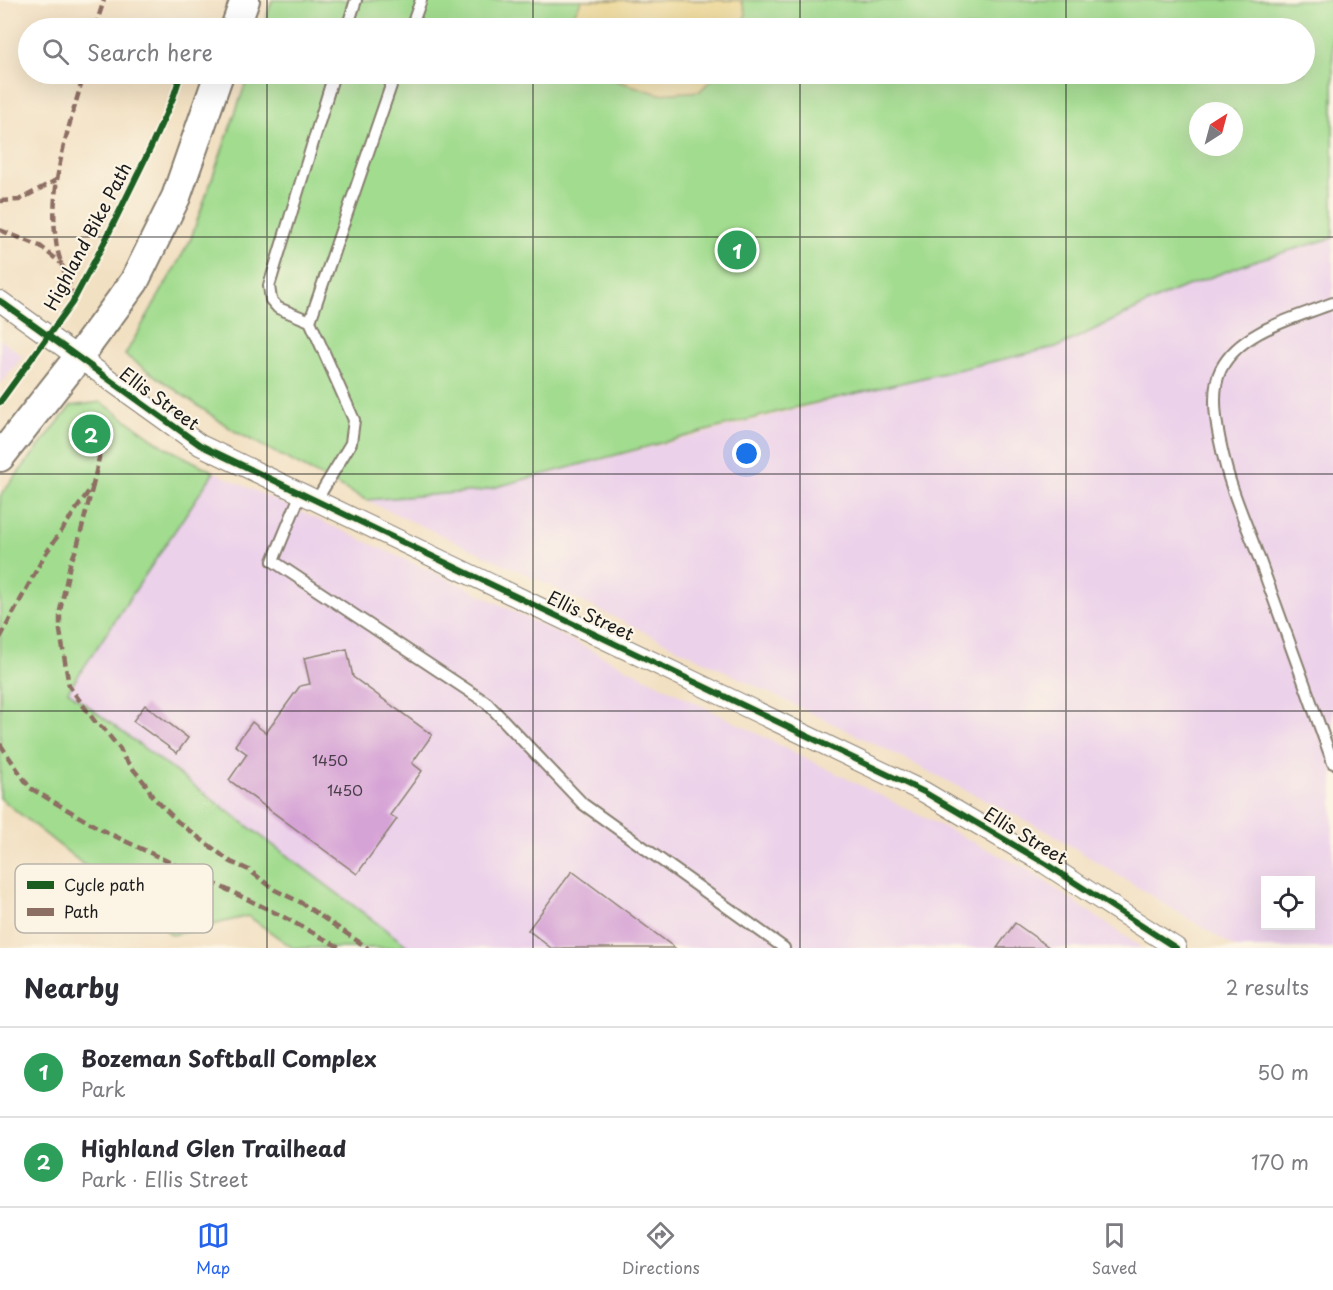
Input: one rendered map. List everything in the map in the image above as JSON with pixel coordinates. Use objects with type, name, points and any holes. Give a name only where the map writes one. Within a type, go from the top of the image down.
[{"type":"main road","points":[[239,18],[245,0]]},
{"type":"main road","points":[[0,457],[134,282],[176,197],[216,84]]},
{"type":"street","name":"Ellis Street","points":[[0,301],[200,445],[924,792],[1046,864],[1176,948]]},
{"type":"lane","points":[[350,18],[356,0]]},
{"type":"lane","points":[[415,18],[421,0]]},
{"type":"lane","points":[[310,321],[278,308],[271,300],[269,286],[331,84]]},
{"type":"lane","points":[[392,84],[310,321],[354,420],[351,443],[308,497],[273,561],[487,703],[583,804],[784,948]]},
{"type":"lane","points":[[1333,303],[1266,330],[1248,340],[1226,361],[1215,388],[1216,411],[1226,468],[1333,763]]},
{"type":"shaded area","points":[[1333,238],[1333,948],[1236,948],[1050,833],[891,752],[534,578],[366,500],[481,491],[876,389],[1060,346],[1174,291],[1257,260]]},
{"type":"shaded area","points":[[0,339],[23,356],[0,385]]},
{"type":"shaded area","points":[[214,472],[463,586],[1027,869],[1142,948],[410,948],[68,691]]},
{"type":"green space","points":[[272,0],[1333,0],[1333,238],[1257,260],[1174,291],[1060,346],[785,410],[481,491],[366,500],[236,432],[125,355],[190,241],[245,84],[1315,84],[1315,18],[266,18]]},
{"type":"green space","points":[[101,402],[165,447],[214,472],[68,691],[410,948],[293,948],[248,916],[213,925],[213,864],[83,864],[0,798],[0,496],[71,406]]},
{"type":"sand","points":[[582,0],[741,0],[746,13],[745,18],[572,18]]},
{"type":"sand","points":[[627,84],[707,84],[700,91],[659,94]]},
{"type":"building","points":[[347,649],[353,677],[432,735],[412,763],[422,771],[390,815],[397,819],[357,874],[229,780],[247,754],[235,745],[252,722],[266,733],[300,686],[310,684],[304,658]]},
{"type":"building","points":[[145,705],[188,738],[177,753],[133,721]]},
{"type":"building","points":[[572,871],[675,948],[551,948],[528,930]]},
{"type":"building","points":[[1015,923],[1050,948],[997,948]]},
{"type":"marked path","points":[[98,18],[104,0]]},
{"type":"marked path","points":[[75,298],[57,248],[54,220],[61,156],[81,84]]},
{"type":"marked path","points":[[0,201],[19,200],[56,180]]},
{"type":"marked path","points":[[0,230],[40,246],[62,264]]},
{"type":"marked path","points":[[0,638],[44,556],[93,485],[99,458],[100,433]]},
{"type":"marked path","points":[[93,485],[77,547],[70,564],[60,611],[60,631],[69,686],[96,723],[120,749],[152,796],[177,821],[231,862],[249,870],[275,890],[300,902],[368,948]]},
{"type":"marked path","points":[[0,744],[30,788],[102,830],[173,864]]},
{"type":"marked path","points":[[213,883],[341,948]]},
{"type":"cycle path","name":"Highland Bike Path","points":[[0,402],[72,303],[150,149],[178,84]]},
{"type":"cycle path","points":[[0,301],[200,445],[924,792],[1046,864],[1176,948]]},
{"type":"place","name":"Bozeman Softball Complex","points":[[737,250]]},
{"type":"place","name":"Highland Glen Trailhead","points":[[91,434]]}]
